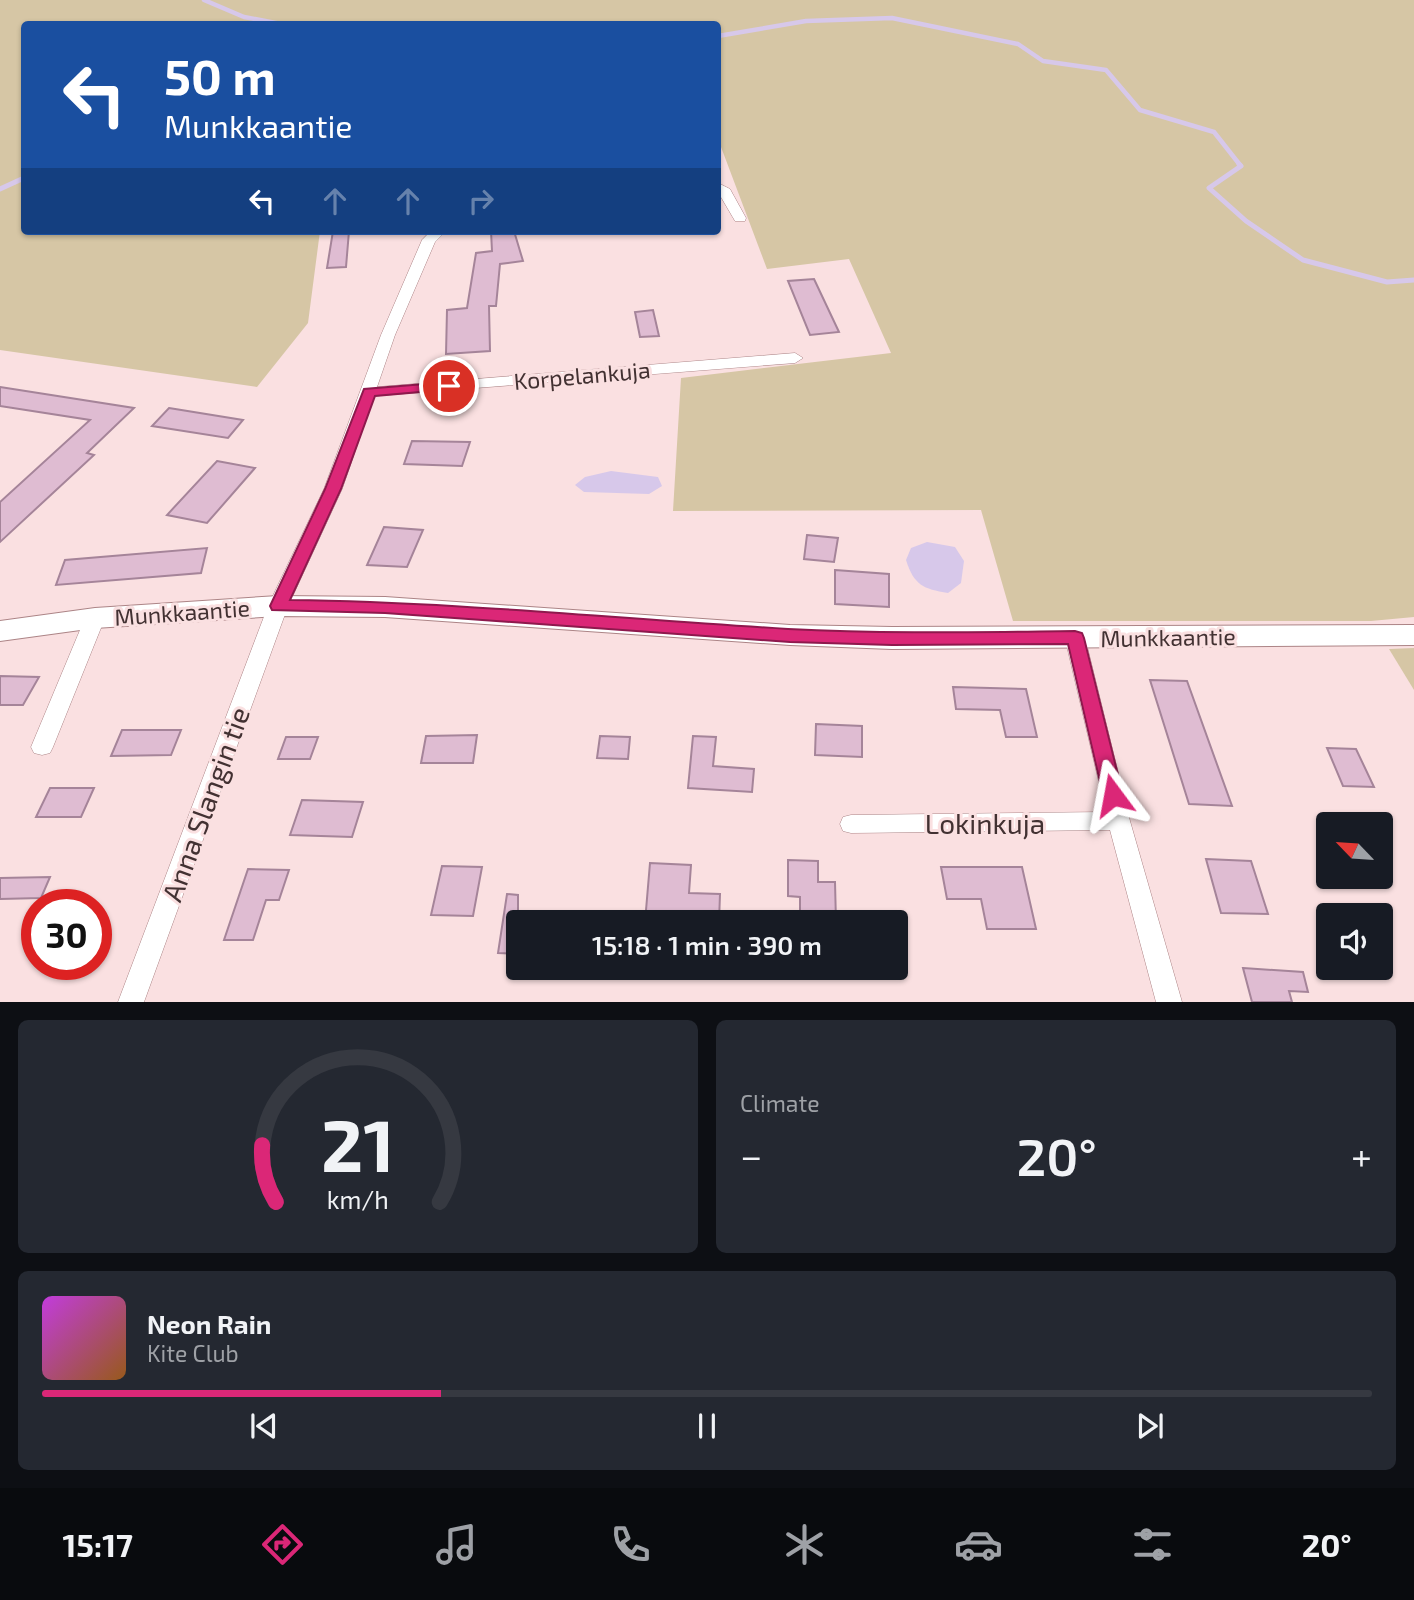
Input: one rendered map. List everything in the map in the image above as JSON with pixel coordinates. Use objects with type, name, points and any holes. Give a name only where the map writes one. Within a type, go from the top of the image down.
[{"type":"street","points":[[721,189],[726,192],[740,218]]},
{"type":"street","name":"Anna Slangin tie","points":[[131,1002],[278,606],[333,489],[388,335],[429,240],[435,235]]},
{"type":"street","name":"Korpelankuja","points":[[369,392],[795,358]]},
{"type":"street","name":"Munkkaantie","points":[[0,631],[95,618],[278,606],[385,607],[790,635],[892,638],[1414,635]]},
{"type":"street","points":[[42,747],[95,618]]},
{"type":"street","points":[[1075,638],[1119,821],[1169,1002]]},
{"type":"street","name":"Lokinkuja","points":[[850,824],[1119,821]]},
{"type":"shaded area","points":[[0,0],[1414,0],[1414,617],[1371,621],[1013,621],[981,510],[673,511],[681,378],[891,353],[849,259],[767,269],[721,147],[721,21],[21,21],[21,235],[319,235],[308,323],[257,387],[0,350]]},
{"type":"shaded area","points":[[611,471],[658,477],[662,486],[649,494],[584,492],[575,485],[585,477]]},
{"type":"shaded area","points":[[927,542],[955,547],[964,561],[961,583],[948,593],[932,590],[921,584],[909,568],[906,560],[911,548]]},
{"type":"shaded area","points":[[1414,648],[1414,690],[1389,649]]},
{"type":"building","points":[[332,235],[349,235],[346,267],[327,268]]},
{"type":"building","points":[[491,235],[515,235],[523,261],[500,264],[496,306],[489,306],[490,351],[446,354],[447,310],[467,308],[476,253],[492,251]]},
{"type":"building","points":[[814,279],[839,332],[810,335],[788,281]]},
{"type":"building","points":[[653,310],[659,336],[640,337],[635,312]]},
{"type":"building","points":[[0,387],[134,408],[87,453],[94,455],[0,542],[0,502],[90,420],[0,406]]},
{"type":"building","points":[[169,408],[243,420],[228,438],[152,426]]},
{"type":"building","points":[[412,441],[470,442],[462,466],[404,464]]},
{"type":"building","points":[[217,461],[255,468],[207,523],[167,515]]},
{"type":"building","points":[[384,527],[423,530],[407,567],[367,565]]},
{"type":"building","points":[[807,535],[838,538],[834,562],[804,559]]},
{"type":"building","points":[[207,548],[201,573],[56,585],[65,560]]},
{"type":"building","points":[[835,570],[889,574],[889,607],[835,604]]},
{"type":"building","points":[[0,676],[39,677],[23,705],[0,705]]},
{"type":"building","points":[[1150,680],[1187,681],[1232,806],[1189,804]]},
{"type":"building","points":[[953,687],[1026,689],[1037,737],[1006,737],[1000,710],[956,709]]},
{"type":"building","points":[[816,724],[862,726],[862,757],[815,755]]},
{"type":"building","points":[[122,730],[181,730],[171,755],[111,756]]},
{"type":"building","points":[[477,735],[473,763],[421,763],[426,736]]},
{"type":"building","points":[[600,736],[630,737],[628,759],[597,758]]},
{"type":"building","points":[[693,736],[716,737],[713,766],[754,769],[752,792],[688,788]]},
{"type":"building","points":[[286,737],[318,737],[310,759],[278,759]]},
{"type":"building","points":[[1327,748],[1356,749],[1374,787],[1343,786]]},
{"type":"building","points":[[50,788],[94,788],[81,817],[36,817]]},
{"type":"building","points":[[302,800],[363,802],[352,837],[290,835]]},
{"type":"building","points":[[1206,859],[1251,861],[1268,914],[1221,913]]},
{"type":"building","points":[[788,860],[818,861],[818,882],[835,882],[836,910],[800,910],[800,897],[788,896]]},
{"type":"building","points":[[650,863],[691,865],[689,893],[720,894],[719,910],[646,910]]},
{"type":"building","points":[[442,866],[482,867],[473,916],[431,915]]},
{"type":"building","points":[[941,867],[1022,867],[1036,929],[987,929],[981,899],[947,899]]},
{"type":"building","points":[[248,869],[289,870],[279,900],[266,900],[253,940],[224,940]]},
{"type":"building","points":[[50,877],[45,889],[21,889],[21,898],[0,899],[0,878]]},
{"type":"building","points":[[507,894],[518,895],[518,910],[506,910],[506,953],[498,953]]},
{"type":"building","points":[[1243,968],[1303,972],[1308,992],[1289,991],[1292,1002],[1252,1002]]},
{"type":"waterway","points":[[204,0],[244,17],[265,21]]},
{"type":"waterway","points":[[721,35],[806,21],[892,18],[1018,44],[1043,61],[1106,70],[1140,110],[1214,132],[1240,165]]},
{"type":"waterway","points":[[1240,165],[1209,188],[1246,221],[1303,260],[1387,282],[1414,280]]},
{"type":"waterway","points":[[0,189],[21,179]]},
{"type":"route","points":[[449,386],[369,392],[333,489],[278,606],[385,607],[790,635],[1075,638],[1113,795]]}]
